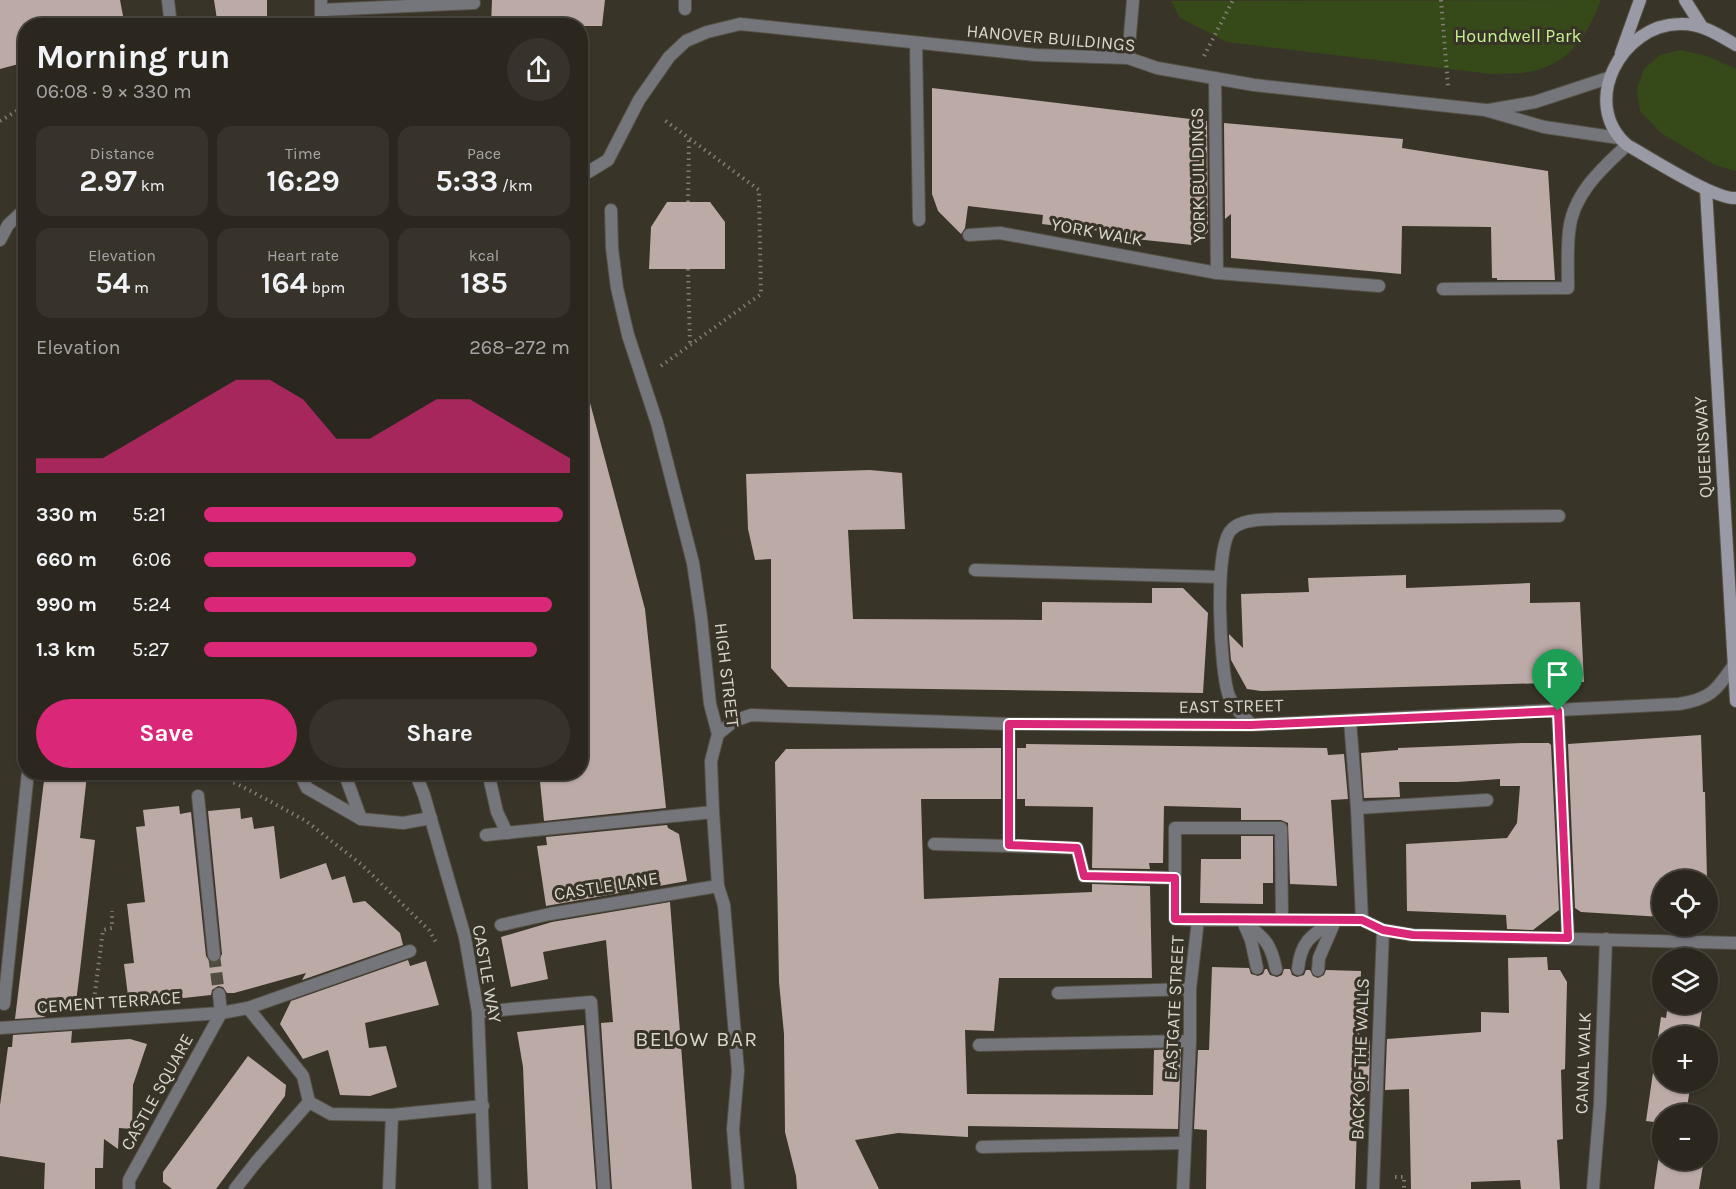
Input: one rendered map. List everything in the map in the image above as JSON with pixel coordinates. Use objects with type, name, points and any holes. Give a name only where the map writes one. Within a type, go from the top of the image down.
[{"type":"street","points":[[168,0],[170,18]]},
{"type":"street","points":[[1128,58],[1133,0]]},
{"type":"street","points":[[1640,0],[1621,54],[1608,78],[1607,105],[1611,124],[1623,142],[1706,190],[1731,199],[1736,198]]},
{"type":"street","points":[[1685,0],[1702,27]]},
{"type":"street","points":[[321,5],[474,3]]},
{"type":"street","points":[[1621,54],[1644,35],[1662,26],[1681,23],[1702,27],[1736,45]]},
{"type":"street","name":"HANOVER BUILDINGS","points":[[588,172],[608,160],[639,100],[658,70],[686,41],[707,32],[740,24],[1036,56],[1128,58],[1157,68],[1254,86],[1485,110],[1544,127],[1623,142]]},
{"type":"street","points":[[916,43],[919,220]]},
{"type":"street","name":"YORK BUILDINGS","points":[[1215,78],[1218,273]]},
{"type":"street","name":"HANOVER BUILDINGS","points":[[1485,110],[1535,102],[1608,78]]},
{"type":"street","points":[[1443,289],[1568,288],[1569,229],[1578,199],[1623,142]]},
{"type":"street","name":"QUEENSWAY","points":[[1706,190],[1736,701]]},
{"type":"street","name":"HIGH STREET","points":[[611,210],[612,248],[617,288],[628,335],[644,380],[693,563],[710,704],[718,734],[711,761],[712,812],[718,886],[724,905],[738,1071],[734,1129],[738,1189]]},
{"type":"street","points":[[0,240],[8,225],[18,216]]},
{"type":"street","name":"YORK WALK","points":[[969,236],[1000,233],[1218,273],[1379,286]]},
{"type":"street","points":[[1251,725],[1238,711],[1229,696],[1223,676],[1220,577],[1223,546],[1231,530],[1247,522],[1276,519],[1559,516]]},
{"type":"street","points":[[975,570],[1220,577]]},
{"type":"street","name":"EAST STREET","points":[[718,734],[734,721],[752,715],[1009,724],[1251,725],[1558,711],[1695,702],[1717,690],[1733,666]]},
{"type":"street","points":[[1558,711],[1568,938]]},
{"type":"street","points":[[1350,721],[1362,920],[1383,930],[1413,935],[1736,943]]},
{"type":"street","points":[[1009,724],[1009,845]]},
{"type":"street","points":[[4,1004],[27,780]]},
{"type":"street","points":[[303,780],[307,788],[361,819],[403,823],[431,818]]},
{"type":"street","points":[[347,780],[361,819]]},
{"type":"street","name":"CASTLE WAY","points":[[418,780],[465,937],[478,1012],[485,1189]]},
{"type":"street","points":[[490,780],[497,812],[507,833]]},
{"type":"street","points":[[198,796],[214,955]]},
{"type":"street","points":[[1357,808],[1487,800]]},
{"type":"street","points":[[486,835],[712,812]]},
{"type":"street","points":[[1198,920],[1175,919],[1175,828],[1281,828],[1282,920]]},
{"type":"street","points":[[934,844],[1077,848],[1084,876],[1175,878]]},
{"type":"street","name":"CASTLE LANE","points":[[501,926],[550,914],[718,886]]},
{"type":"street","name":"EASTGATE STREET","points":[[1182,1189],[1190,1041],[1190,988],[1198,920],[1362,920]]},
{"type":"street","points":[[1242,920],[1251,940],[1257,968]]},
{"type":"street","points":[[1242,920],[1267,942],[1272,950],[1276,969]]},
{"type":"street","points":[[1298,969],[1299,954],[1307,938],[1335,920]]},
{"type":"street","points":[[1318,970],[1318,957],[1335,920]]},
{"type":"street","name":"BACK OF THE WALLS","points":[[1373,1189],[1383,930]]},
{"type":"street","name":"CANAL WALK","points":[[1593,1189],[1600,1104],[1606,939]]},
{"type":"street","points":[[219,994],[221,1013],[248,1008],[410,951]]},
{"type":"street","points":[[1058,993],[1190,988]]},
{"type":"street","points":[[478,1012],[591,1002],[604,1189]]},
{"type":"street","points":[[248,1008],[303,1076],[309,1102],[331,1114],[392,1115],[483,1106]]},
{"type":"street","name":"CEMENT TERRACE","points":[[0,1028],[221,1013]]},
{"type":"street","name":"CASTLE SQUARE","points":[[129,1189],[129,1180],[221,1013]]},
{"type":"street","points":[[979,1045],[1190,1041]]},
{"type":"street","points":[[235,1189],[309,1102]]},
{"type":"street","points":[[389,1189],[392,1115]]},
{"type":"street","points":[[982,1147],[1184,1143]]},
{"type":"path","points":[[1193,75],[1233,0]]},
{"type":"path","points":[[1441,0],[1450,107]]},
{"type":"path","points":[[0,121],[18,110]]},
{"type":"path","points":[[644,380],[761,294],[759,190],[663,119]]},
{"type":"path","points":[[688,202],[689,138]]},
{"type":"path","points":[[688,269],[690,344]]},
{"type":"path","points":[[228,780],[306,822],[362,865],[429,930],[438,944]]},
{"type":"path","points":[[91,1022],[103,930],[112,928],[112,911]]},
{"type":"path","points":[[410,951],[465,937]]},
{"type":"green space","name":"Houndwell Park","points":[[1601,0],[1583,36],[1566,55],[1556,62],[1529,72],[1491,74],[1227,42],[1180,18],[1171,1]]},
{"type":"green space","points":[[1680,50],[1707,56],[1736,69],[1736,171],[1715,165],[1661,133],[1640,111],[1637,89],[1644,69],[1660,55]]},
{"type":"building","points":[[0,0],[120,0],[123,18],[18,18],[18,64],[0,69]]},
{"type":"building","points":[[214,0],[267,0],[267,18],[217,18]]},
{"type":"building","points":[[492,0],[605,0],[602,26],[588,26],[588,18],[491,18]]},
{"type":"building","points":[[932,88],[1207,121],[1208,232],[1192,245],[1125,238],[1126,234],[1042,224],[1043,215],[968,206],[965,228],[961,234],[938,211],[932,194]]},
{"type":"building","points":[[1224,123],[1403,139],[1402,148],[1548,171],[1555,280],[1497,280],[1497,278],[1492,278],[1491,227],[1402,226],[1401,274],[1231,258],[1231,214],[1225,219]]},
{"type":"building","points":[[667,202],[710,202],[725,222],[725,269],[649,269],[651,227]]},
{"type":"building","points":[[588,399],[645,609],[666,808],[544,821],[540,780],[588,780]]},
{"type":"building","points":[[870,470],[902,473],[905,529],[848,530],[853,619],[1042,620],[1042,602],[1152,603],[1152,588],[1183,588],[1208,613],[1203,693],[788,687],[771,668],[771,559],[755,560],[748,529],[746,474]]},
{"type":"building","points":[[1406,575],[1406,588],[1530,583],[1530,603],[1580,602],[1584,682],[1261,691],[1247,689],[1231,660],[1229,637],[1229,634],[1243,648],[1241,594],[1309,592],[1308,578]]},
{"type":"building","points":[[1701,735],[1707,870],[1652,870],[1652,916],[1581,912],[1575,908],[1568,744]]},
{"type":"building","points":[[1549,743],[1551,745],[1559,910],[1533,930],[1507,929],[1506,915],[1407,911],[1406,844],[1507,838],[1517,823],[1520,786],[1500,786],[1500,779],[1399,782],[1400,797],[1364,798],[1361,753],[1398,750],[1398,748]]},
{"type":"building","points":[[1026,744],[1327,748],[1328,755],[1344,754],[1348,799],[1331,800],[1337,886],[1290,884],[1288,823],[1281,820],[1241,820],[1241,808],[1164,806],[1163,863],[1149,863],[1150,869],[1092,868],[1093,807],[1025,806],[1025,799],[1017,799],[1017,748],[1026,748]]},
{"type":"building","points":[[1001,748],[1001,799],[921,799],[924,899],[1092,892],[1092,884],[1150,886],[1152,978],[999,978],[994,1031],[965,1030],[967,1094],[1153,1095],[1154,1050],[1181,1049],[1178,1129],[968,1126],[968,1137],[898,1133],[855,1140],[879,1189],[797,1189],[785,1132],[784,1034],[779,982],[775,762],[786,749]]},
{"type":"building","points":[[44,780],[86,780],[80,838],[95,840],[75,1010],[37,1014],[46,1017],[15,1019]]},
{"type":"building","points":[[179,806],[180,814],[191,812],[206,956],[210,962],[218,962],[222,954],[208,811],[240,808],[241,819],[252,817],[254,829],[274,826],[280,879],[326,863],[332,880],[345,876],[353,903],[365,901],[400,933],[403,945],[302,980],[306,973],[234,993],[227,993],[223,987],[218,986],[212,990],[211,995],[129,1004],[124,964],[134,963],[127,904],[145,902],[136,827],[145,826],[143,810]]},
{"type":"building","points":[[667,825],[679,834],[687,881],[546,906],[537,846],[547,845],[546,837]]},
{"type":"building","points":[[1241,836],[1273,836],[1273,883],[1263,883],[1263,904],[1200,903],[1201,859],[1241,859]]},
{"type":"building","points":[[670,902],[692,1189],[612,1189],[601,1023],[613,1022],[606,940],[543,952],[548,979],[511,987],[501,937],[552,922]]},
{"type":"building","points":[[1547,957],[1548,970],[1560,970],[1567,982],[1565,1069],[1561,1070],[1563,1139],[1557,1140],[1560,1189],[1521,1189],[1520,1180],[1471,1182],[1471,1189],[1411,1189],[1409,1089],[1385,1090],[1387,1039],[1481,1032],[1481,1012],[1509,1013],[1508,958]]},
{"type":"building","points":[[408,960],[410,966],[426,961],[439,1005],[365,1023],[369,1048],[386,1046],[397,1087],[370,1096],[340,1095],[328,1050],[303,1059],[280,1024],[291,1001]]},
{"type":"building","points":[[1212,967],[1249,968],[1251,974],[1258,976],[1267,969],[1270,975],[1277,977],[1282,975],[1284,969],[1290,969],[1292,975],[1297,977],[1304,975],[1306,970],[1310,970],[1313,976],[1318,978],[1324,975],[1326,970],[1361,971],[1359,1041],[1370,1040],[1369,1091],[1358,1091],[1355,1189],[1206,1189],[1207,1130],[1194,1129],[1198,1050],[1209,1050]]},
{"type":"building","points":[[1667,1014],[1701,1014],[1700,1026],[1660,1026],[1661,1017],[1666,1018]]},
{"type":"building","points":[[584,1025],[596,1189],[528,1189],[523,1067],[517,1032]]},
{"type":"building","points":[[72,1031],[71,1043],[130,1039],[147,1044],[133,1085],[132,1129],[119,1128],[118,1149],[104,1139],[103,1168],[95,1168],[95,1189],[44,1189],[45,1163],[0,1156],[0,1105],[8,1047],[12,1047],[13,1035]]},
{"type":"building","points":[[248,1056],[286,1085],[285,1096],[216,1189],[172,1189],[163,1182],[163,1172]]},
{"type":"building","points":[[1652,1079],[1652,1092],[1689,1092],[1688,1104],[1652,1104],[1652,1122],[1646,1121]]},
{"type":"building","points":[[1657,1170],[1702,1170],[1699,1189],[1654,1189]]},
{"type":"tunnel","points":[[214,955],[219,994]]},
{"type":"district","name":"BELOW BAR","points":[[697,1039]]},
{"type":"route","points":[[1558,711],[1568,938],[1413,935],[1383,930],[1362,920],[1175,919],[1175,878],[1084,876],[1077,848],[1009,845],[1009,724],[1251,725],[1558,711]]}]
